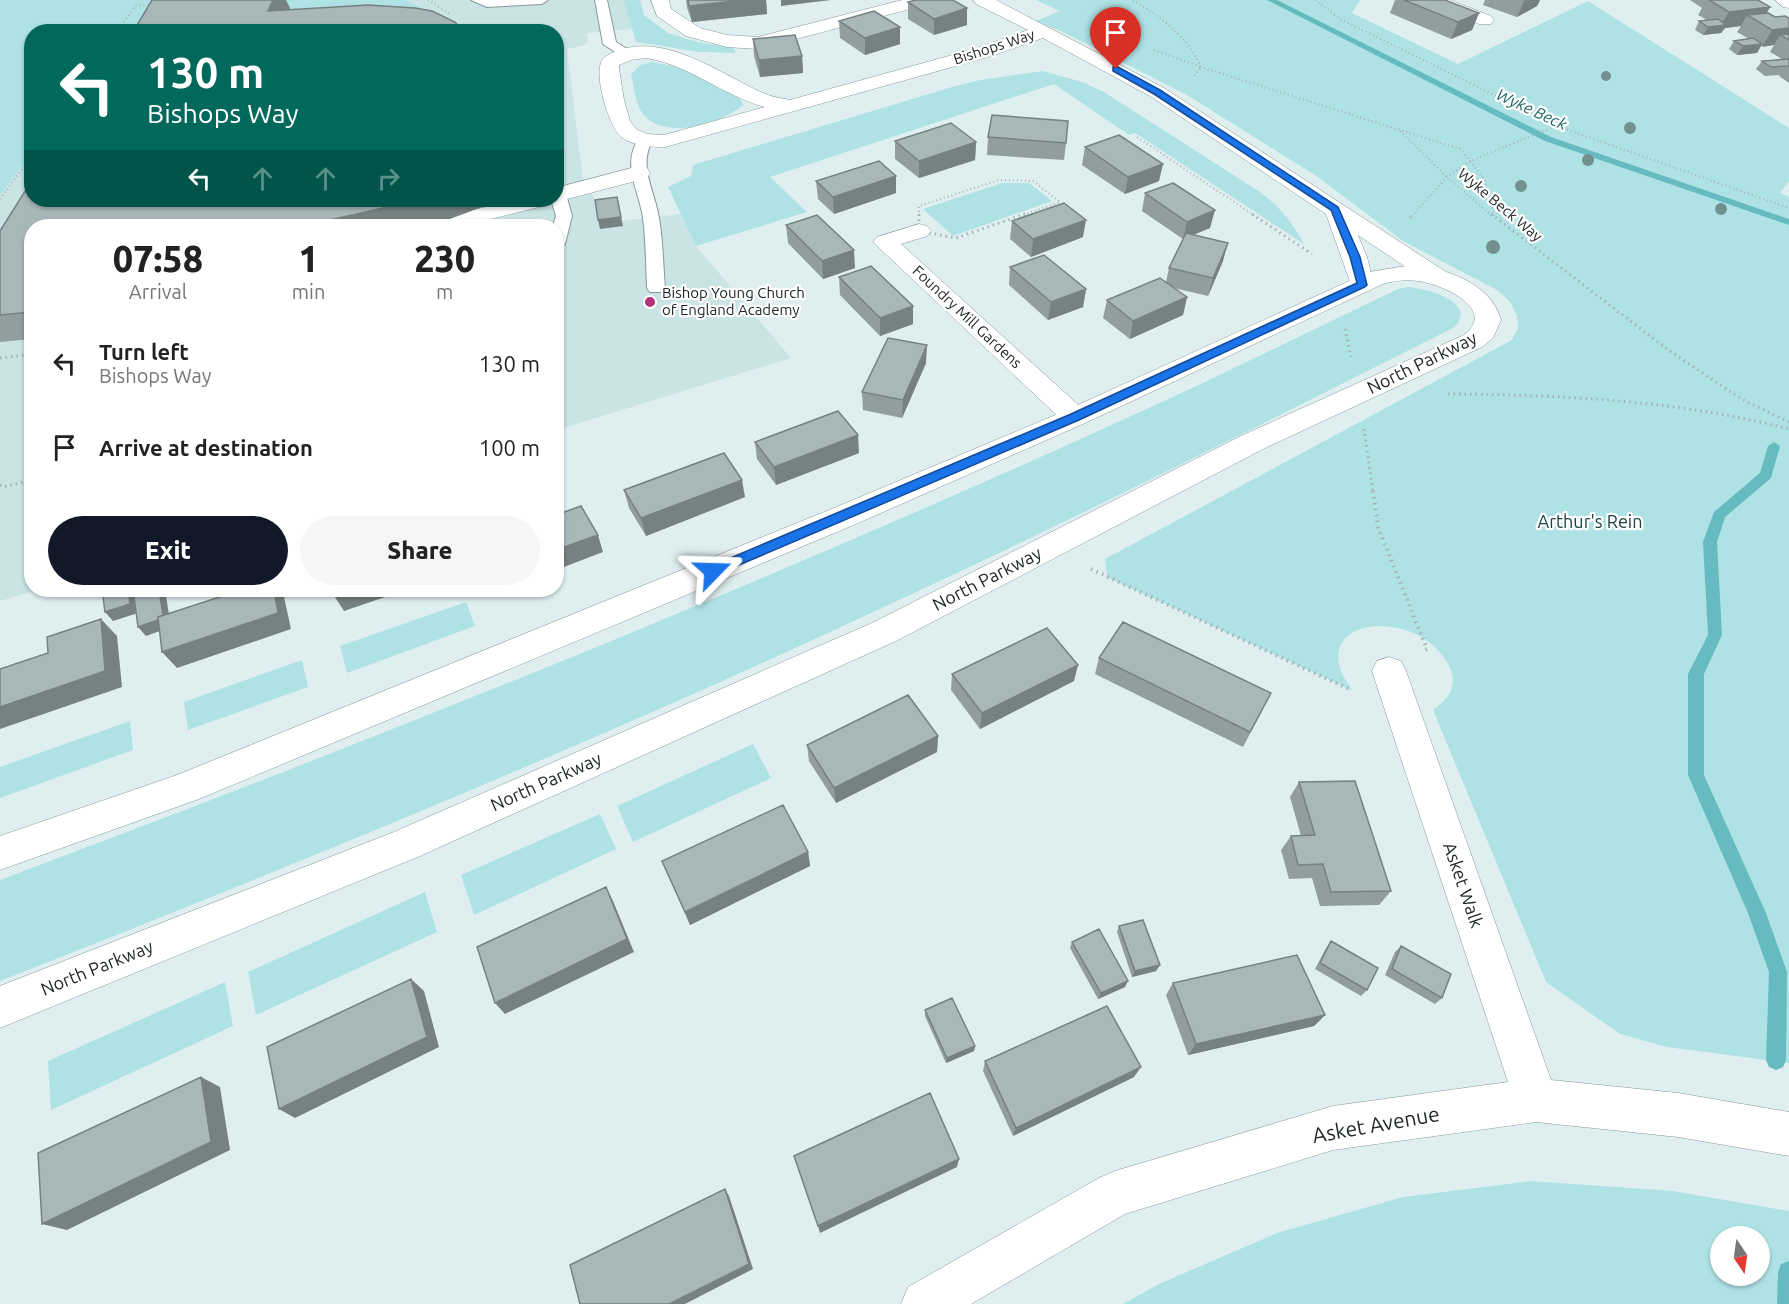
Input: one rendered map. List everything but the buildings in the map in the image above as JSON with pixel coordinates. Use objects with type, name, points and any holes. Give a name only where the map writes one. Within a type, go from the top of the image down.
[{"type":"street","points":[[660,0],[663,12],[693,32],[727,41],[758,43],[923,0]]},
{"type":"street","points":[[982,0],[1044,31]]},
{"type":"street","points":[[1434,0],[1485,21]]},
{"type":"street","points":[[1784,0],[1789,3]]},
{"type":"street","name":"Bishops Way","points":[[644,141],[665,141],[981,52],[1044,31],[1157,92],[1437,277]]},
{"type":"street","name":"Bishops Way","points":[[629,55],[662,55],[684,60],[760,99],[789,106]]},
{"type":"street","points":[[629,55],[618,57],[610,62],[611,89],[618,117],[626,132],[644,141]]},
{"type":"street","points":[[564,193],[639,173]]},
{"type":"street","points":[[463,219],[509,207]]},
{"type":"street","points":[[1335,208],[1355,257],[1362,285]]},
{"type":"street","name":"Foundry Mill Gardens","points":[[919,231],[885,242],[1075,417]]},
{"type":"street","name":"North Parkway","points":[[0,853],[186,788],[845,516],[1075,417],[1362,285],[1396,273],[1416,273],[1437,277],[1457,285],[1473,296],[1484,308],[1488,320],[1484,332],[1473,340],[1253,442],[884,632],[407,844],[0,1006]]},
{"type":"street","name":"Asket Walk","points":[[1389,671],[1536,1100]]},
{"type":"street","name":"Asket Avenue","points":[[925,1304],[1115,1194],[1333,1128],[1536,1100],[1678,1115],[1789,1134]]},
{"type":"lane","points":[[477,0],[487,3],[542,0]]},
{"type":"lane","points":[[601,0],[610,44],[629,55]]},
{"type":"lane","points":[[644,141],[638,153],[639,173],[651,218],[656,288]]},
{"type":"lane","points":[[554,207],[564,216],[563,219]]},
{"type":"path","name":"Wyke Beck Way","points":[[1133,0],[1181,33],[1193,49],[1201,67],[1460,149],[1470,161],[1447,177],[1494,217],[1667,349],[1743,400],[1789,422]]},
{"type":"path","points":[[1318,1],[1340,19],[1557,126],[1789,208]]},
{"type":"path","points":[[123,24],[135,6],[159,4]]},
{"type":"path","points":[[438,15],[439,8]]},
{"type":"path","points":[[1494,217],[1489,188],[1482,172],[1470,161],[1557,126]]},
{"type":"path","points":[[1382,240],[1395,234],[1447,177],[1398,129]]},
{"type":"path","points":[[1137,137],[1325,263],[1337,296],[1359,394],[1378,527],[1427,649],[1389,671]]},
{"type":"path","points":[[0,199],[24,167]]},
{"type":"path","points":[[999,180],[1033,181],[1060,202],[956,238],[919,231],[919,206],[999,180]]},
{"type":"path","points":[[0,358],[24,355]]},
{"type":"path","points":[[1446,394],[1657,402],[1760,421],[1789,429]]},
{"type":"path","points":[[0,485],[4,487],[24,482]]},
{"type":"path","points":[[1047,548],[1404,715]]},
{"type":"shaded area","name":"Bishop Young Church of England Academy","points":[[0,0],[624,0],[633,29],[587,33],[588,42],[582,46],[567,49],[583,180],[600,208],[619,206],[622,221],[681,214],[696,246],[791,358],[564,428],[564,219],[24,219],[24,594],[0,601]]},
{"type":"green space","points":[[0,0],[405,0],[430,12],[259,24],[24,24],[24,162],[0,195]]},
{"type":"green space","points":[[624,0],[640,0],[644,15],[668,33],[697,42],[734,48],[735,53],[700,52],[636,42]]},
{"type":"green space","name":"Arthur's Rein","points":[[1036,0],[1360,0],[1352,13],[1458,64],[1588,1],[1789,128],[1789,181],[1780,193],[1789,197],[1789,1063],[1667,1047],[1620,1034],[1546,982],[1433,710],[1447,697],[1453,681],[1450,668],[1435,647],[1414,633],[1391,627],[1369,627],[1351,634],[1340,647],[1340,666],[1353,691],[1107,577],[1105,559],[1512,340],[1518,328],[1517,316],[1510,302],[1497,290],[1403,241],[1318,177],[1187,95],[1065,33],[1036,21],[1060,11]]},
{"type":"green space","points":[[652,62],[688,69],[740,97],[743,105],[721,118],[693,127],[664,127],[652,122],[643,114],[638,105],[631,74],[640,65]]},
{"type":"green space","points":[[1043,71],[1082,82],[1104,92],[1260,192],[1285,215],[1304,244],[1135,133],[1129,135],[1054,84],[770,177],[807,212],[696,246],[668,187],[691,176],[693,165],[952,87],[980,80]]},
{"type":"green space","points":[[1002,183],[1029,183],[1052,201],[953,236],[923,209]]},
{"type":"green space","points":[[1408,287],[1427,290],[1448,299],[1456,304],[1460,311],[1460,319],[1453,328],[1184,463],[802,645],[575,746],[231,889],[0,981],[0,880],[441,710],[732,591],[1021,466],[1398,289]]},
{"type":"green space","points":[[466,602],[475,626],[347,673],[340,646]]},
{"type":"green space","points":[[302,660],[308,687],[188,730],[184,702]]},
{"type":"green space","points":[[130,721],[133,750],[0,798],[0,767]]},
{"type":"green space","points":[[753,744],[771,778],[633,842],[617,806]]},
{"type":"green space","points":[[600,814],[616,849],[474,915],[461,875]]},
{"type":"green space","points":[[425,892],[437,932],[256,1015],[248,972]]},
{"type":"green space","points":[[225,982],[233,1026],[51,1110],[48,1061]]},
{"type":"green space","points":[[1531,1181],[1673,1191],[1789,1211],[1789,1304],[1123,1304],[1159,1284],[1277,1233],[1403,1197]]},
{"type":"waterway","name":"Wyke Beck","points":[[1271,0],[1548,139],[1789,222]]},
{"type":"waterway","points":[[1774,446],[1766,475],[1719,515],[1710,542],[1715,635],[1696,674],[1696,775],[1757,913],[1778,972],[1776,1060]]},
{"type":"waterway","points":[[1788,1304],[1789,1272]]},
{"type":"place","name":"Bishop Young Church of England Academy","points":[[650,302]]},
{"type":"route","points":[[713,571],[1075,417],[1362,285],[1355,257],[1335,208],[1157,92],[1116,69]]}]
